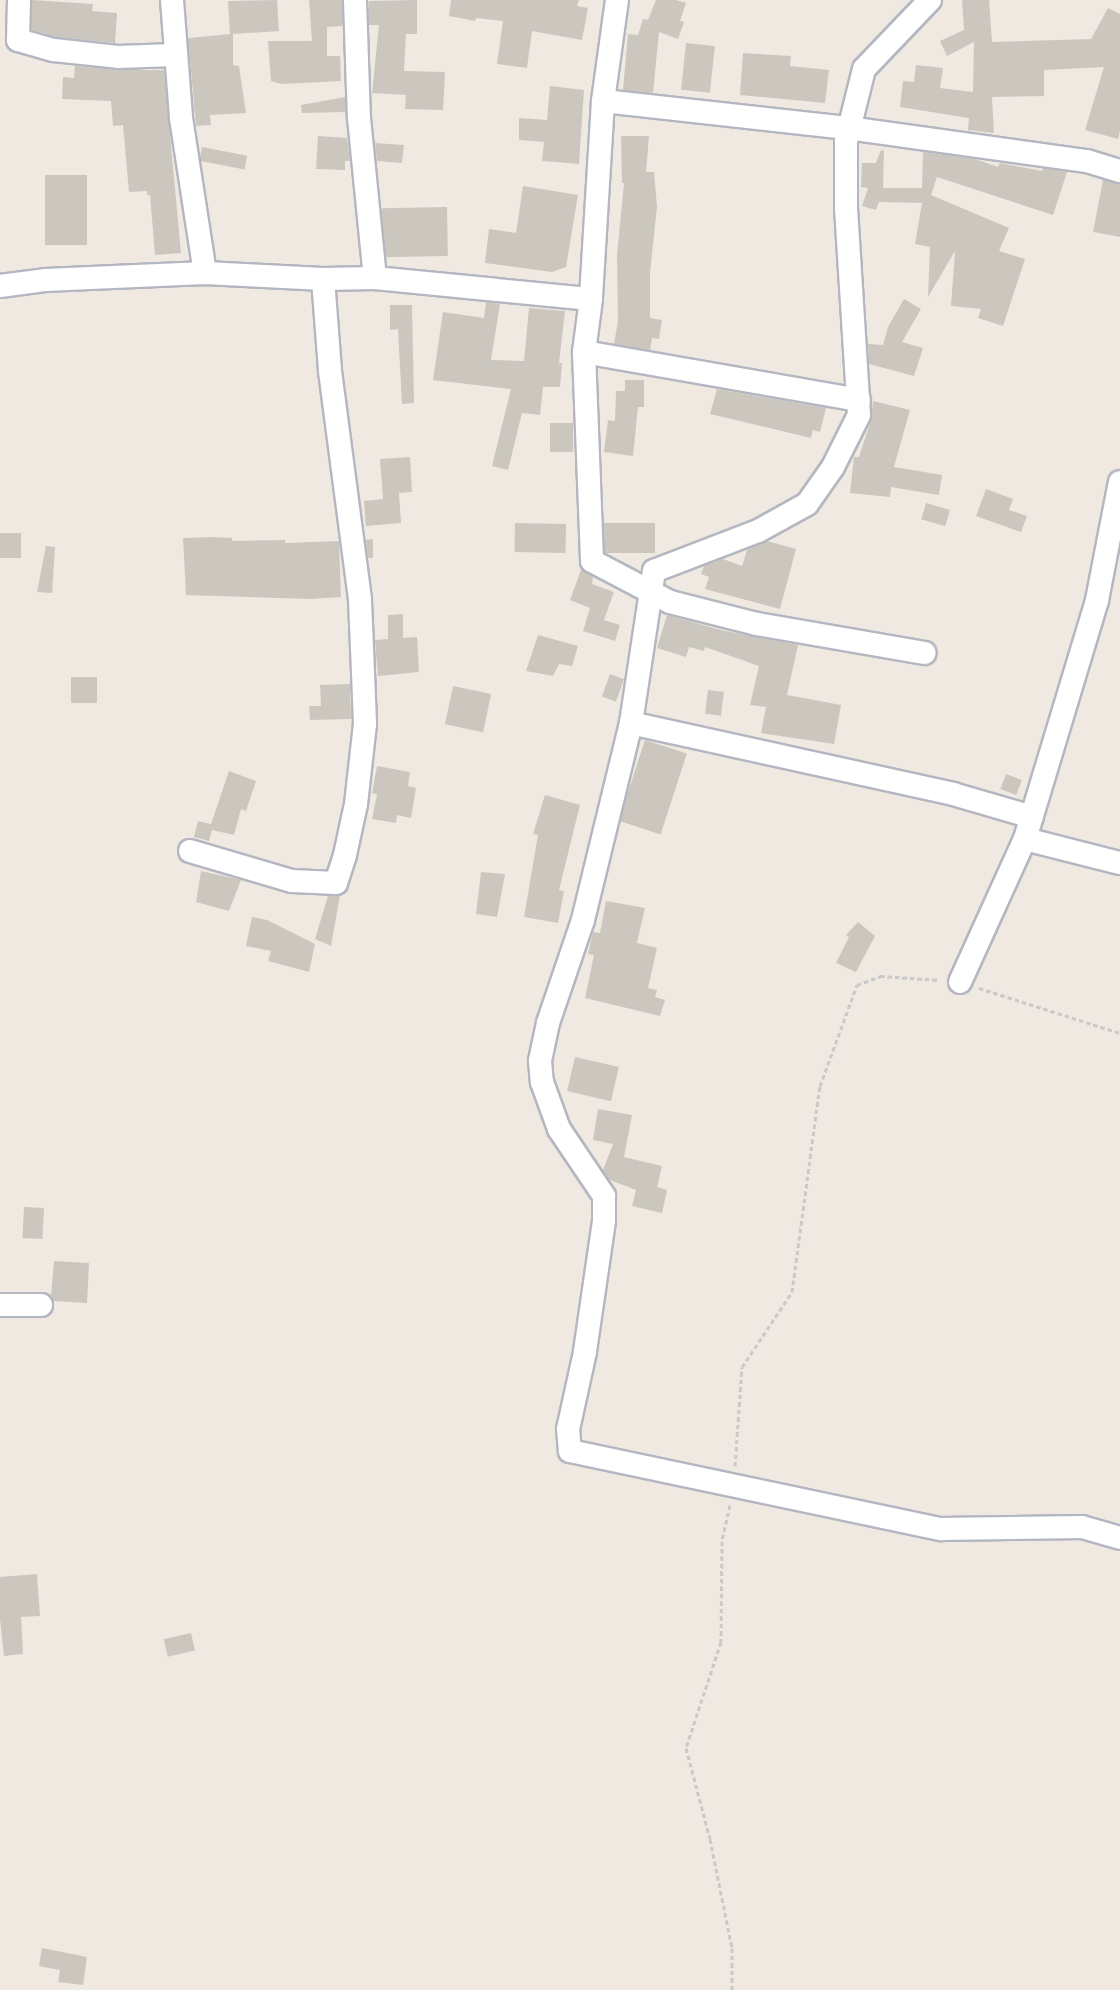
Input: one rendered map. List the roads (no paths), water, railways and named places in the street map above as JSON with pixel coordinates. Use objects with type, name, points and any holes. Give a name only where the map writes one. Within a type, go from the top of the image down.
[{"type":"street","points":[[19,0],[9,37],[54,50],[86,54],[118,57],[174,55]]},
{"type":"street","points":[[172,0],[174,55],[205,273]]},
{"type":"street","points":[[355,0],[359,118],[375,278]]},
{"type":"street","points":[[930,0],[864,69],[848,128],[846,208],[859,415],[832,467],[807,504],[758,531],[654,572],[631,723],[583,920],[548,1023],[540,1061],[542,1083],[559,1129],[604,1196],[604,1221],[585,1352],[568,1429],[570,1451],[941,1529],[1082,1527],[1120,1538]]},
{"type":"street","points":[[613,1],[603,101],[591,299],[584,352],[592,561],[670,602],[757,624],[925,653]]},
{"type":"street","points":[[603,101],[848,128],[1087,161],[1120,171]]},
{"type":"street","points":[[0,286],[45,280],[205,273],[323,279],[375,278],[591,299]]},
{"type":"street","points":[[190,851],[207,854],[292,881],[336,883],[347,845],[356,804],[365,724],[360,610],[346,480],[330,370],[323,279]]},
{"type":"street","points":[[584,352],[859,400]]},
{"type":"street","points":[[960,982],[1025,839],[1097,600],[1120,482]]},
{"type":"street","points":[[631,723],[953,794],[1032,817]]},
{"type":"street","points":[[1025,839],[1120,863]]},
{"type":"street","points":[[0,1305],[40,1305]]}]
